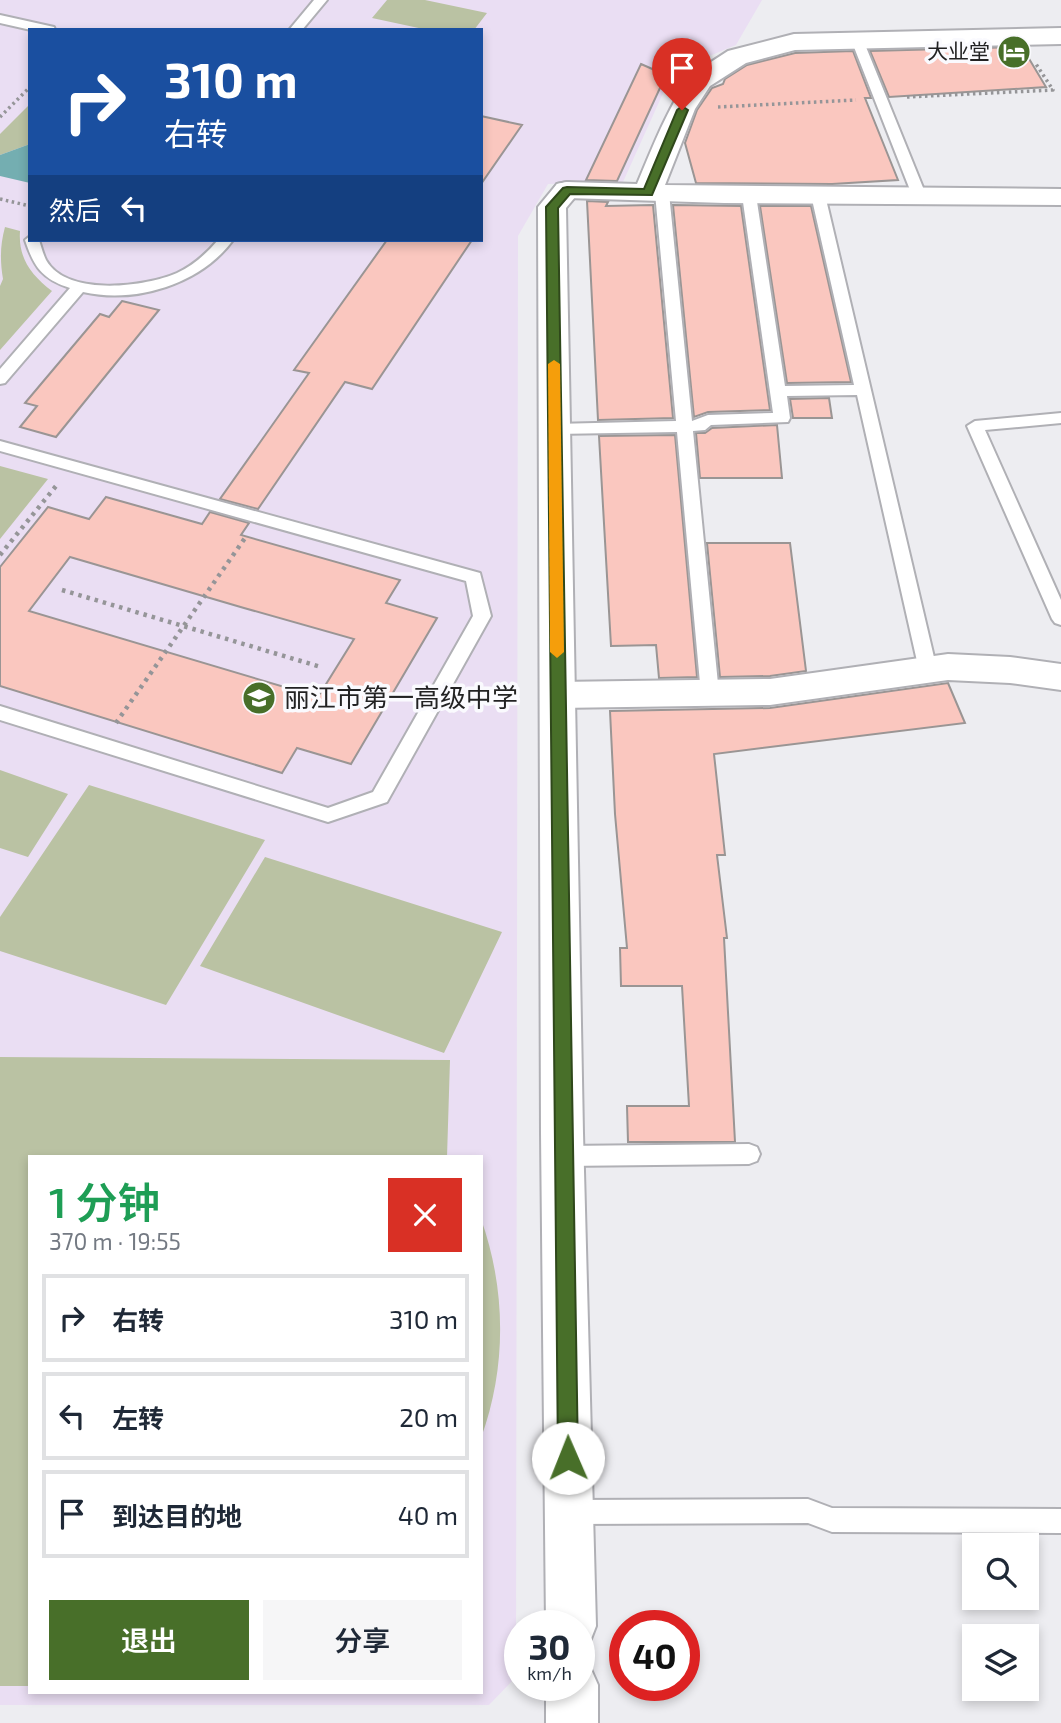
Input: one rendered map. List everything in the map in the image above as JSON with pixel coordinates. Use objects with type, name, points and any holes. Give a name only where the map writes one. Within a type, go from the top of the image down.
[{"type":"street","points":[[655,193],[682,110],[700,81],[710,72],[737,57],[774,45],[794,42],[1061,36]]},
{"type":"street","points":[[571,1610],[552,207],[567,190],[749,195],[1061,197]]},
{"type":"street","points":[[558,695],[770,692],[967,667],[1061,677]]},
{"type":"street","points":[[572,1701],[572,1723]]},
{"type":"lane","points":[[297,28],[321,0]]},
{"type":"lane","points":[[0,19],[40,28]]},
{"type":"lane","points":[[858,42],[919,195]]},
{"type":"lane","points":[[655,193],[684,427],[710,694]]},
{"type":"lane","points":[[555,429],[684,427],[698,426],[708,420],[782,418],[749,195]]},
{"type":"lane","points":[[818,195],[928,670]]},
{"type":"lane","points":[[32,242],[35,256],[43,267],[57,277],[80,286],[126,291],[170,283],[187,276],[213,259],[225,242]]},
{"type":"lane","points":[[0,379],[80,286]]},
{"type":"lane","points":[[778,391],[863,390]]},
{"type":"lane","points":[[1061,418],[975,426],[1061,619]]},
{"type":"lane","points":[[0,446],[474,577],[482,616],[380,797],[328,815],[0,713]]},
{"type":"lane","points":[[563,1156],[749,1154]]},
{"type":"lane","points":[[569,1512],[808,1511],[832,1520],[1061,1521]]},
{"type":"path","points":[[0,117],[28,89]]},
{"type":"path","points":[[0,199],[28,206]]},
{"type":"path","points":[[0,555],[71,466]]},
{"type":"path","points":[[101,744],[259,517]]},
{"type":"path","points":[[62,590],[321,667]]},
{"type":"shaded area","name":"丽江市第一高级中学","points":[[0,0],[762,0],[736,45],[673,71],[623,182],[548,184],[518,236],[516,1610],[504,1610],[504,1689],[489,1705],[0,1705]]},
{"type":"green space","points":[[387,0],[425,0],[487,13],[476,28],[419,28],[372,18]]},
{"type":"green space","points":[[28,106],[28,145],[0,155],[0,134]]},
{"type":"green space","points":[[5,227],[20,231],[21,250],[27,265],[52,291],[0,350],[0,286],[3,279],[1,253]]},
{"type":"green space","points":[[0,466],[48,479],[0,539]]},
{"type":"green space","points":[[0,770],[68,794],[28,857],[0,848]]},
{"type":"green space","points":[[89,785],[265,840],[166,1005],[0,951],[0,917]]},
{"type":"green space","points":[[265,857],[502,932],[444,1053],[200,966]]},
{"type":"green space","points":[[0,1057],[450,1060],[447,1155],[28,1155],[28,1686],[0,1686]]},
{"type":"green space","points":[[483,1226],[495,1273],[500,1328],[499,1356],[483,1431]]},
{"type":"water","points":[[28,145],[28,183],[0,176],[0,155]]},
{"type":"building","points":[[1022,47],[1046,87],[889,97],[870,51]]},
{"type":"building","points":[[853,51],[871,98],[865,98],[898,180],[832,184],[696,183],[685,143],[697,110],[712,88],[723,84],[725,79],[747,65],[795,53]]},
{"type":"building","points":[[641,64],[666,75],[617,181],[586,180]]},
{"type":"building","points":[[483,116],[522,125],[483,181]]},
{"type":"building","points":[[587,201],[608,202],[606,206],[653,205],[673,418],[598,420]]},
{"type":"building","points":[[673,205],[741,206],[770,410],[708,412],[694,417]]},
{"type":"building","points":[[760,206],[811,206],[851,382],[787,383]]},
{"type":"building","points":[[386,242],[471,242],[372,389],[345,382],[258,509],[220,499],[309,373],[294,370]]},
{"type":"building","points":[[122,301],[159,310],[56,437],[20,427],[37,406],[25,403],[100,314],[109,317]]},
{"type":"building","points":[[829,398],[832,418],[793,418],[790,399]]},
{"type":"building","points":[[777,425],[782,478],[700,478],[696,433],[705,433],[712,428]]},
{"type":"building","points":[[675,435],[697,677],[659,678],[656,645],[611,646],[599,436]]},
{"type":"building","points":[[106,497],[202,524],[210,512],[249,523],[241,535],[400,580],[386,603],[437,618],[351,764],[297,748],[282,773],[0,686],[0,567],[48,507],[89,519]],"holes":[[[70,557],[354,639],[318,697],[29,611]]]},
{"type":"building","points":[[707,543],[790,543],[806,671],[770,676],[720,677]]},
{"type":"building","points":[[948,683],[965,723],[714,754],[725,855],[717,855],[727,938],[724,938],[735,1142],[628,1142],[627,1106],[689,1106],[682,986],[621,986],[620,948],[627,948],[615,814],[610,711],[770,708]]},
{"type":"slow traffic","points":[[554,364],[557,652]]},
{"type":"place","name":"大业堂","points":[[1014,52]]},
{"type":"place","name":"丽江市第一高级中学","points":[[259,698]]},
{"type":"route","points":[[568,1458],[552,207],[567,190],[648,192],[682,110]]}]
